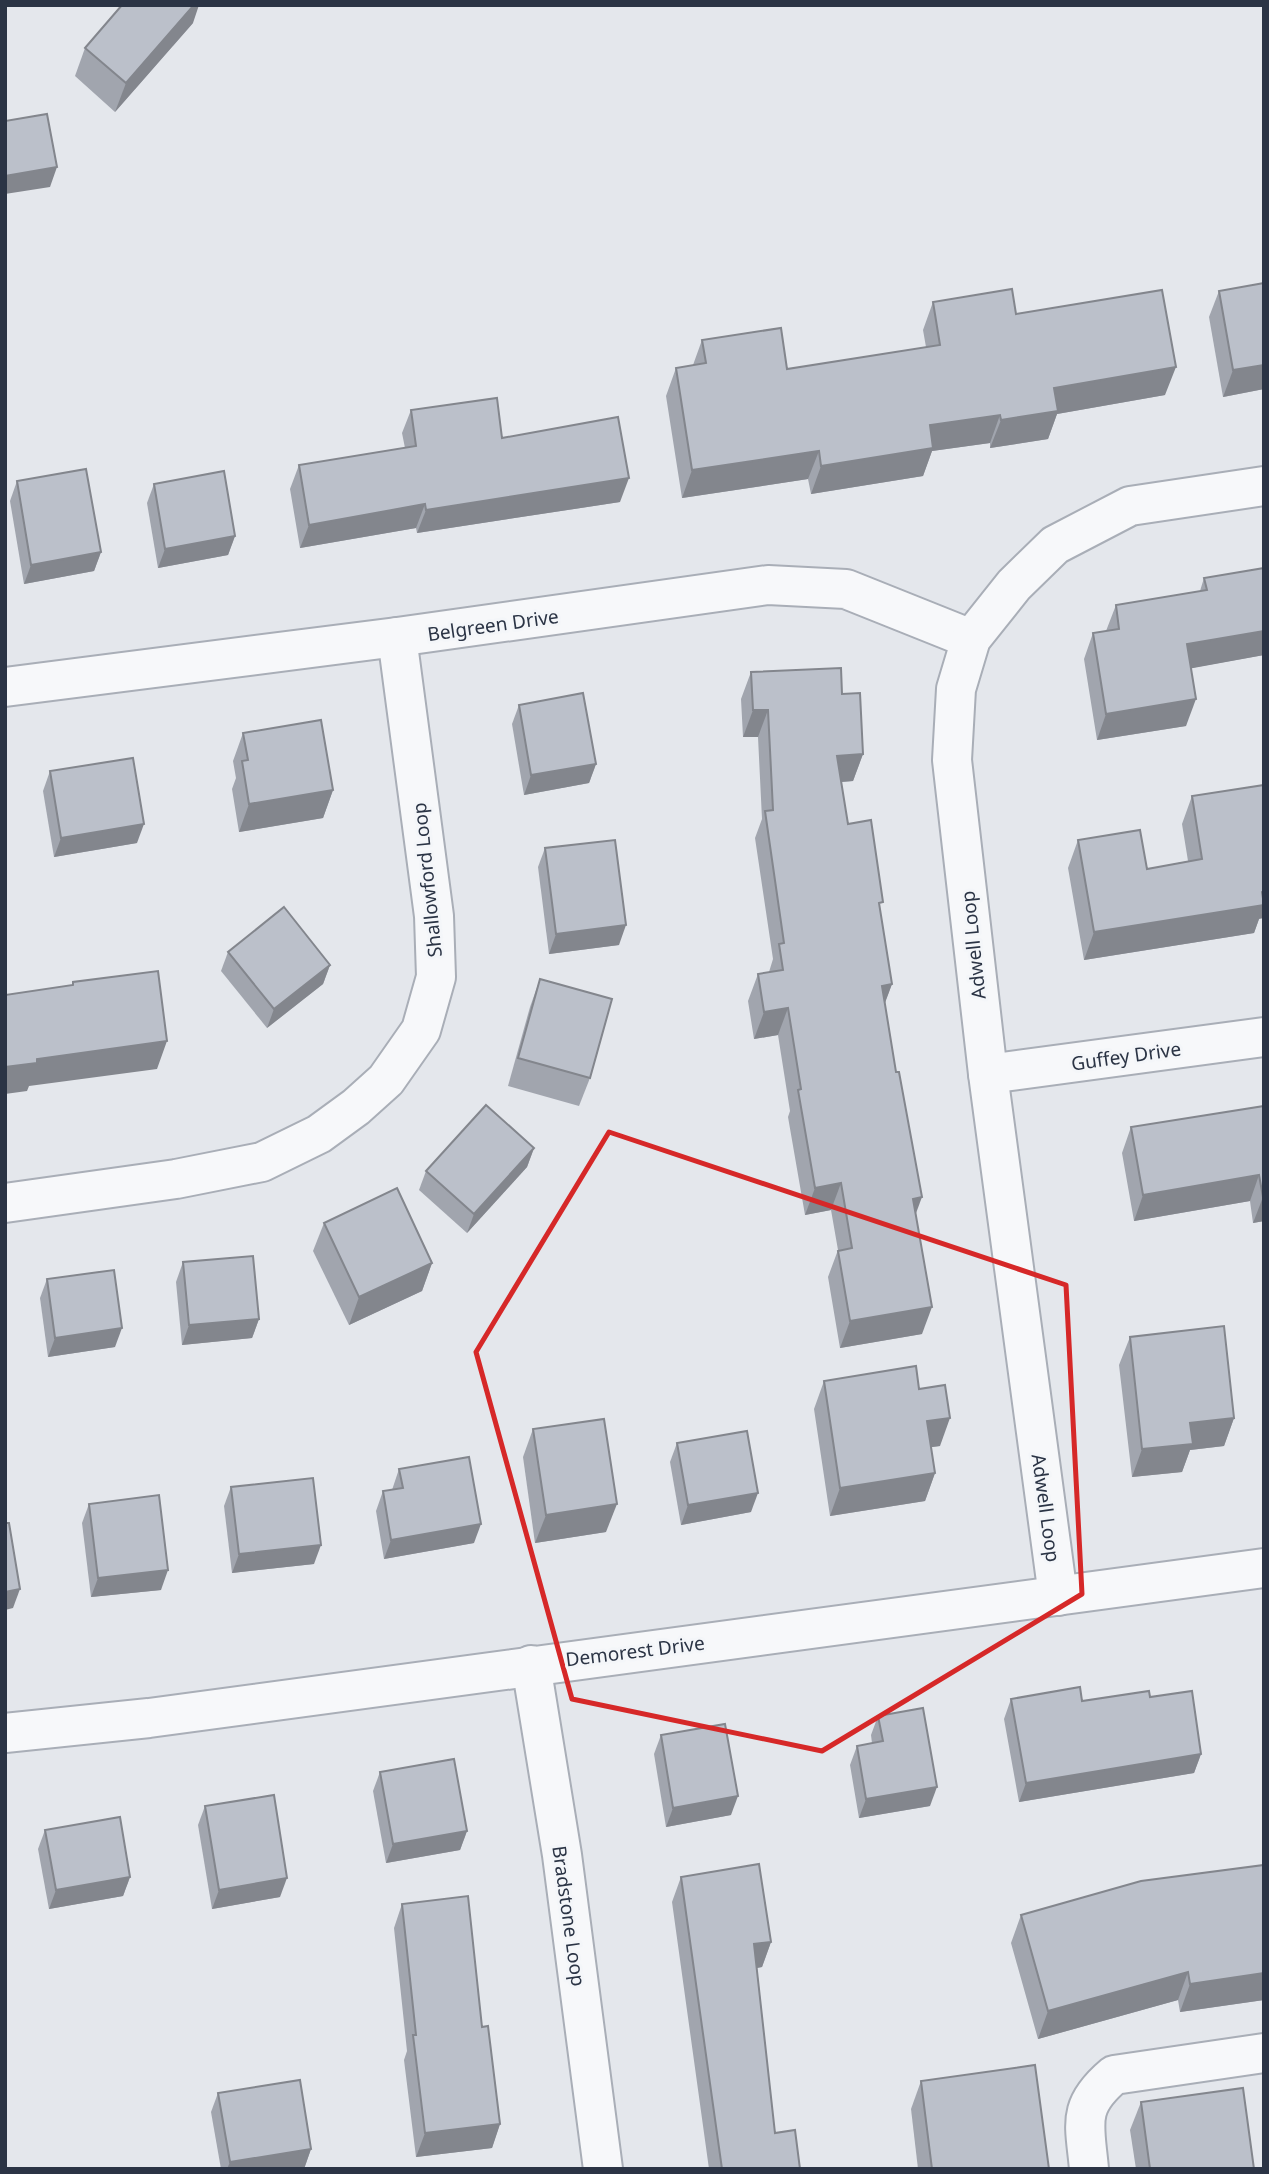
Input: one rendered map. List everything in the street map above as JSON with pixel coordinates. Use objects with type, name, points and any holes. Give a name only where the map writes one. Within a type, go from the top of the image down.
[{"type":"street","name":"Adwell Loop","points":[[1058,1595],[988,1074],[952,760],[956,689],[971,639],[1014,585],[1055,545],[1130,506],[1264,486]]},
{"type":"street","name":"Belgreen Drive","points":[[5,687],[397,637],[768,585],[846,589],[971,639]]},
{"type":"street","name":"Shallowford Loop","points":[[5,1203],[176,1179],[262,1161],[319,1133],[356,1107],[386,1080],[421,1030],[436,977],[435,916],[397,637]]},
{"type":"street","name":"Guffey Drive","points":[[988,1074],[1264,1037]]},
{"type":"street","name":"Demorest Drive","points":[[5,1733],[149,1718],[1264,1568]]},
{"type":"street","name":"Bradstone Loop","points":[[531,1665],[562,1854],[603,2169]]},
{"type":"street","points":[[1089,2169],[1084,2113],[1097,2090],[1115,2075],[1264,2053]]},
{"type":"highlighted area","points":[[609,1132],[1066,1285],[1082,1594],[822,1751],[572,1699],[476,1352]]},
{"type":"building","points":[[122,5],[194,5],[126,83],[85,48]]},
{"type":"building","points":[[47,114],[57,167],[5,176],[5,121]]},
{"type":"building","points":[[1264,283],[1264,365],[1233,370],[1219,291]]},
{"type":"building","points":[[1012,289],[1016,314],[1162,290],[1176,367],[1054,388],[1058,411],[1001,420],[1000,415],[930,425],[933,448],[821,466],[819,451],[692,470],[676,368],[706,363],[702,340],[781,328],[787,369],[940,345],[933,302]]},
{"type":"building","points":[[497,398],[502,438],[618,417],[629,478],[426,510],[425,504],[309,525],[299,465],[416,446],[411,410]]},
{"type":"building","points":[[86,469],[101,552],[31,565],[17,481]]},
{"type":"building","points":[[224,471],[235,536],[165,549],[154,484]]},
{"type":"building","points":[[1264,568],[1264,631],[1187,644],[1196,699],[1106,714],[1093,633],[1119,629],[1116,605],[1207,590],[1204,578]]},
{"type":"building","points":[[841,668],[842,694],[860,693],[863,754],[837,756],[848,824],[871,820],[883,902],[879,903],[892,984],[882,986],[896,1072],[899,1072],[922,1197],[913,1199],[932,1307],[850,1321],[838,1251],[852,1248],[841,1183],[815,1188],[798,1090],[801,1089],[788,1008],[764,1012],[758,974],[783,970],[779,944],[784,943],[765,811],[773,810],[768,710],[753,710],[751,672]]},
{"type":"building","points":[[583,693],[596,764],[531,775],[519,705]]},
{"type":"building","points":[[321,720],[333,790],[249,804],[242,761],[248,760],[243,733]]},
{"type":"building","points":[[133,758],[144,824],[61,838],[50,771]]},
{"type":"building","points":[[1264,785],[1264,905],[1094,932],[1078,840],[1140,830],[1147,869],[1202,859],[1192,796]]},
{"type":"building","points":[[615,840],[626,925],[556,934],[545,848]]},
{"type":"building","points":[[284,907],[330,965],[274,1009],[228,952]]},
{"type":"building","points":[[158,971],[167,1041],[37,1059],[37,1063],[5,1067],[5,995],[73,985],[73,982]]},
{"type":"building","points":[[540,979],[612,999],[590,1078],[518,1058]]},
{"type":"building","points":[[486,1105],[534,1148],[474,1214],[426,1171]]},
{"type":"building","points":[[1264,1106],[1264,1197],[1259,1175],[1143,1195],[1131,1127]]},
{"type":"building","points":[[397,1188],[432,1263],[359,1297],[324,1223]]},
{"type":"building","points":[[253,1256],[259,1319],[189,1325],[183,1262]]},
{"type":"building","points":[[114,1270],[122,1328],[55,1338],[47,1279]]},
{"type":"building","points":[[1224,1326],[1234,1418],[1190,1423],[1193,1444],[1142,1449],[1130,1337]]},
{"type":"building","points":[[916,1366],[919,1389],[945,1385],[950,1418],[927,1421],[935,1473],[840,1488],[824,1381]]},
{"type":"building","points":[[604,1419],[617,1504],[546,1515],[533,1429]]},
{"type":"building","points":[[747,1431],[758,1493],[688,1505],[677,1443]]},
{"type":"building","points":[[469,1457],[481,1524],[391,1540],[383,1491],[403,1488],[399,1469]]},
{"type":"building","points":[[313,1478],[321,1545],[239,1554],[231,1487]]},
{"type":"building","points":[[159,1495],[168,1570],[98,1578],[89,1504]]},
{"type":"building","points":[[5,1523],[9,1523],[20,1589],[5,1592]]},
{"type":"building","points":[[1080,1687],[1082,1701],[1149,1691],[1150,1697],[1192,1691],[1201,1754],[1026,1783],[1011,1699]]},
{"type":"building","points":[[923,1708],[937,1787],[866,1799],[857,1746],[883,1741],[878,1716]]},
{"type":"building","points":[[725,1724],[738,1796],[673,1808],[661,1735]]},
{"type":"building","points":[[454,1759],[467,1831],[393,1844],[380,1772]]},
{"type":"building","points":[[274,1795],[287,1878],[219,1890],[205,1806]]},
{"type":"building","points":[[120,1817],[130,1877],[56,1890],[45,1830]]},
{"type":"building","points":[[759,1864],[771,1942],[754,1944],[775,2133],[795,2130],[800,2169],[722,2169],[681,1877]]},
{"type":"building","points":[[1264,1865],[1264,1973],[1190,1984],[1188,1972],[1048,2011],[1021,1915],[1141,1881]]},
{"type":"building","points":[[468,1896],[482,2027],[488,2026],[500,2124],[425,2133],[413,2035],[416,2035],[402,1904]]},
{"type":"building","points":[[1035,2065],[1049,2169],[932,2169],[921,2081]]},
{"type":"building","points":[[300,2080],[311,2149],[230,2162],[218,2093]]},
{"type":"building","points":[[1243,2088],[1254,2169],[1150,2169],[1141,2102]]}]
